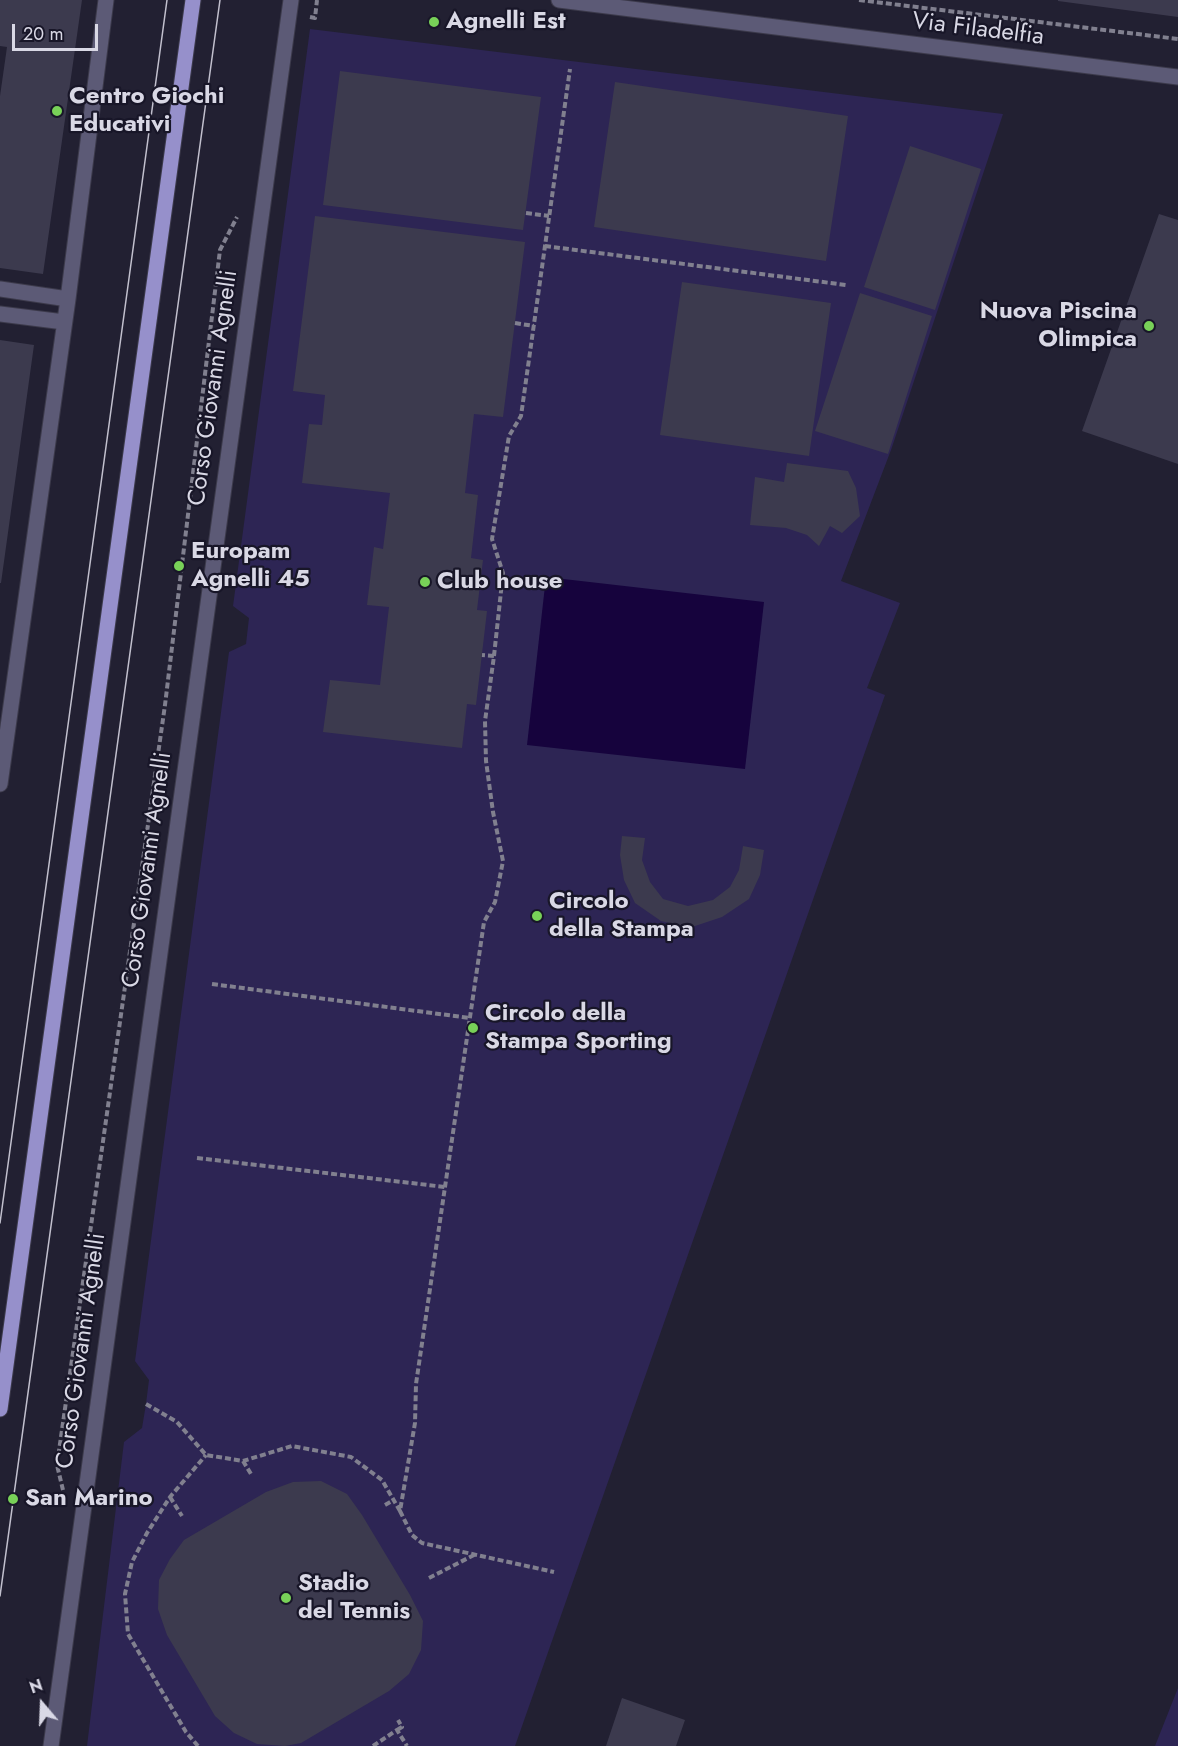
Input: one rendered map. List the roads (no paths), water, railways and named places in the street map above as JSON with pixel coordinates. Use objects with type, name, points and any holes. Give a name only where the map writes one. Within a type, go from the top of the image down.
[{"type":"main road","points":[[0,1409],[193,0]]},
{"type":"street","points":[[0,784],[3,742],[68,298],[106,0]]},
{"type":"street","name":"Corso Giovanni Agnelli","points":[[51,1746],[291,0]]},
{"type":"street","name":"Via Filadelfia","points":[[559,0],[1178,77]]},
{"type":"street","points":[[0,289],[68,298]]},
{"type":"street","points":[[0,314],[64,322]]},
{"type":"tram line","points":[[0,1223],[167,0]]},
{"type":"tram line","points":[[0,1596],[220,0]]},
{"type":"place","name":"Agnelli Est","points":[[434,22]]},
{"type":"place","name":"Centro Giochi Educativi","points":[[57,111]]},
{"type":"place","name":"Nuova Piscina Olimpica","points":[[1149,326]]},
{"type":"place","name":"Europam Agnelli 45","points":[[179,566]]},
{"type":"place","name":"Club house","points":[[425,582]]},
{"type":"place","name":"Circolo della Stampa","points":[[537,916]]},
{"type":"place","name":"Circolo della Stampa Sporting","points":[[473,1028]]},
{"type":"place","name":"San Marino","points":[[13,1499]]},
{"type":"place","name":"Stadio del Tennis","points":[[286,1598]]}]
